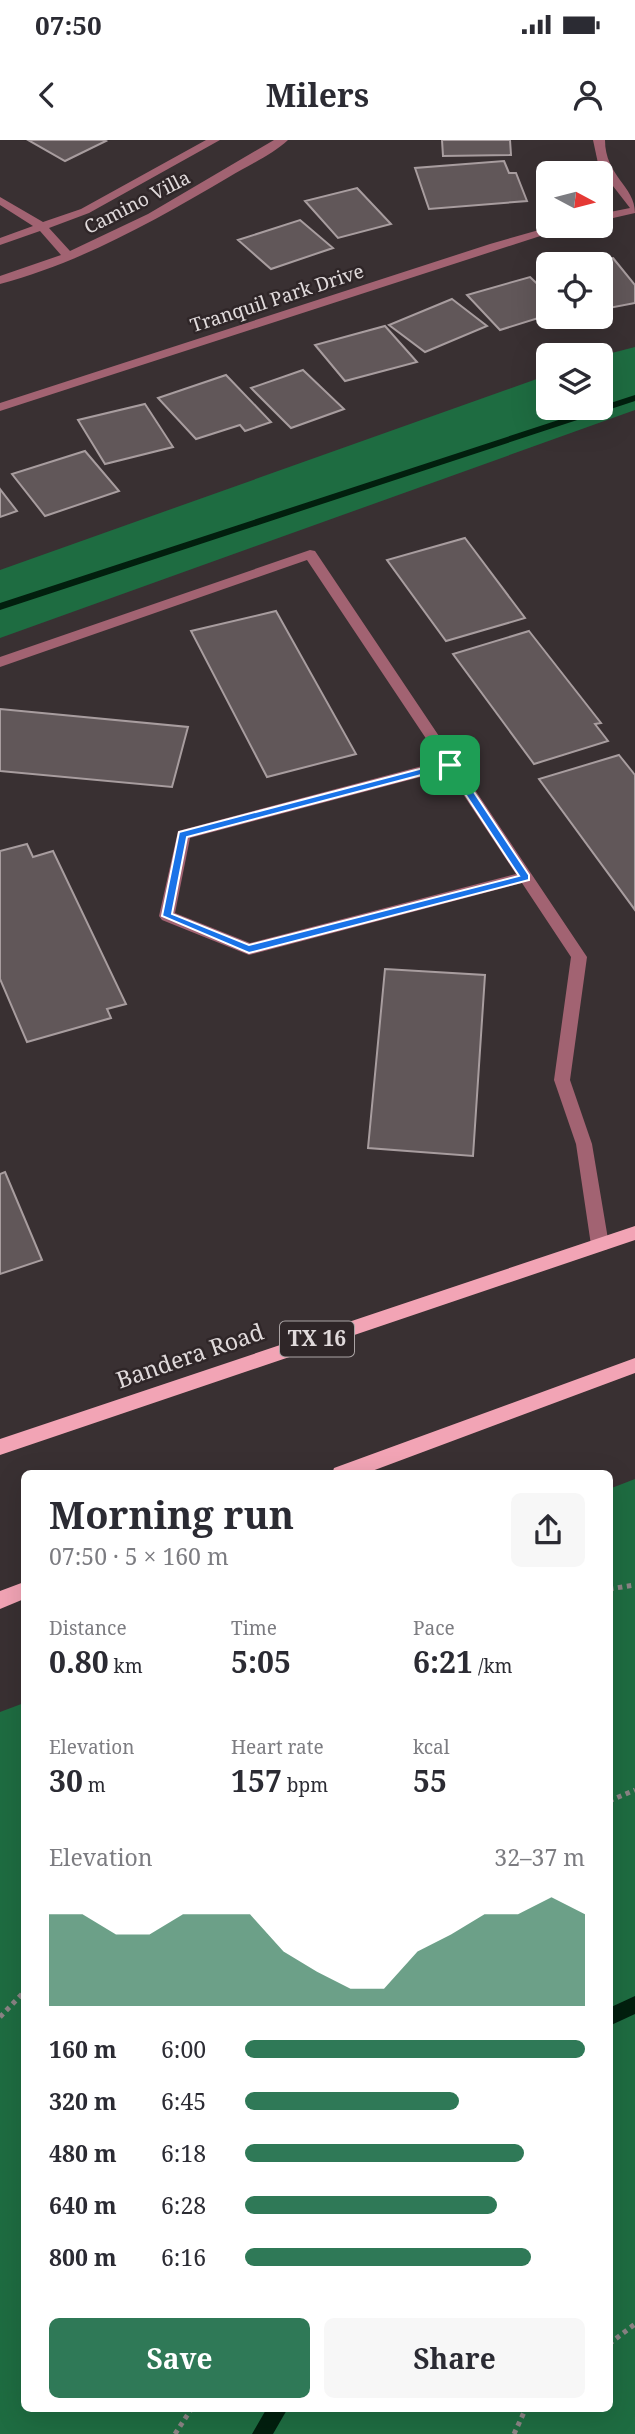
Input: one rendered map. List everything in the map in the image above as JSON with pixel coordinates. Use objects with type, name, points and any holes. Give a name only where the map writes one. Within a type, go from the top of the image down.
[{"type":"main road","name":"Bandera Road","points":[[0,1447],[635,1233]]},
{"type":"main road","points":[[352,1470],[635,1364]]},
{"type":"main road","points":[[0,1600],[21,1592]]},
{"type":"street","name":"Camino Villa","points":[[0,242],[85,211],[214,140]]},
{"type":"street","name":"Camino Villa","points":[[0,280],[68,256],[183,201],[282,140]]},
{"type":"street","points":[[599,140],[598,154],[609,175],[635,209],[613,215]]},
{"type":"street","points":[[0,200],[42,228],[68,256]]},
{"type":"street","name":"Tranquil Park Drive","points":[[0,407],[536,234]]},
{"type":"street","points":[[0,662],[310,554],[579,957],[562,1080],[584,1144],[600,1245]]},
{"type":"street","points":[[450,765],[183,835],[167,916],[249,949],[526,877]]},
{"type":"path","points":[[613,1588],[635,1585]]},
{"type":"path","points":[[613,1799],[635,1790]]},
{"type":"path","points":[[0,2017],[21,1995]]},
{"type":"path","points":[[613,2341],[635,2324]]},
{"type":"path","points":[[175,2434],[189,2412]]},
{"type":"path","points":[[514,2434],[524,2412]]},
{"type":"green space","points":[[635,347],[635,410],[613,418],[613,353]]},
{"type":"green space","points":[[536,379],[536,420],[607,420],[0,638],[0,570]]},
{"type":"green space","points":[[635,1479],[635,2434],[0,2434],[0,1712],[21,1704],[21,2412],[613,2412],[613,1487]]},
{"type":"building","points":[[28,140],[104,140],[106,141],[65,161]]},
{"type":"building","points":[[442,140],[510,140],[511,155],[443,156]]},
{"type":"building","points":[[504,161],[509,173],[516,173],[527,201],[429,209],[415,168]]},
{"type":"building","points":[[357,188],[391,224],[338,238],[305,201]]},
{"type":"building","points":[[300,220],[333,248],[271,269],[238,240]]},
{"type":"building","points":[[613,258],[635,285],[635,303],[613,307]]},
{"type":"building","points":[[530,277],[536,283],[536,319],[500,330],[467,295]]},
{"type":"building","points":[[452,299],[487,326],[425,352],[389,325]]},
{"type":"building","points":[[385,326],[417,362],[345,381],[315,345]]},
{"type":"building","points":[[303,370],[344,409],[291,428],[251,388]]},
{"type":"building","points":[[226,375],[271,422],[245,431],[240,425],[196,439],[158,398]]},
{"type":"building","points":[[145,404],[173,447],[105,464],[78,420]]},
{"type":"building","points":[[85,451],[119,491],[45,516],[12,474]]},
{"type":"building","points":[[0,489],[17,511],[0,517]]},
{"type":"building","points":[[465,538],[525,618],[446,641],[387,560]]},
{"type":"building","points":[[276,611],[356,754],[267,777],[191,631]]},
{"type":"building","points":[[529,631],[601,723],[595,724],[608,741],[534,764],[453,654]]},
{"type":"building","points":[[0,709],[188,727],[172,787],[0,771]]},
{"type":"building","points":[[619,755],[635,775],[635,910],[539,779]]},
{"type":"building","points":[[27,844],[33,857],[53,851],[126,1004],[107,1009],[111,1018],[27,1042],[0,979],[0,851]]},
{"type":"building","points":[[385,969],[485,975],[473,1156],[368,1148]]},
{"type":"building","points":[[5,1172],[42,1260],[0,1274],[0,1174]]},
{"type":"waterway","points":[[0,607],[635,398]]},
{"type":"waterway","points":[[613,2015],[635,2005]]},
{"type":"waterway","points":[[262,2434],[276,2412]]},
{"type":"route","points":[[450,765],[526,877],[249,949],[167,916],[183,835],[450,765]]}]
